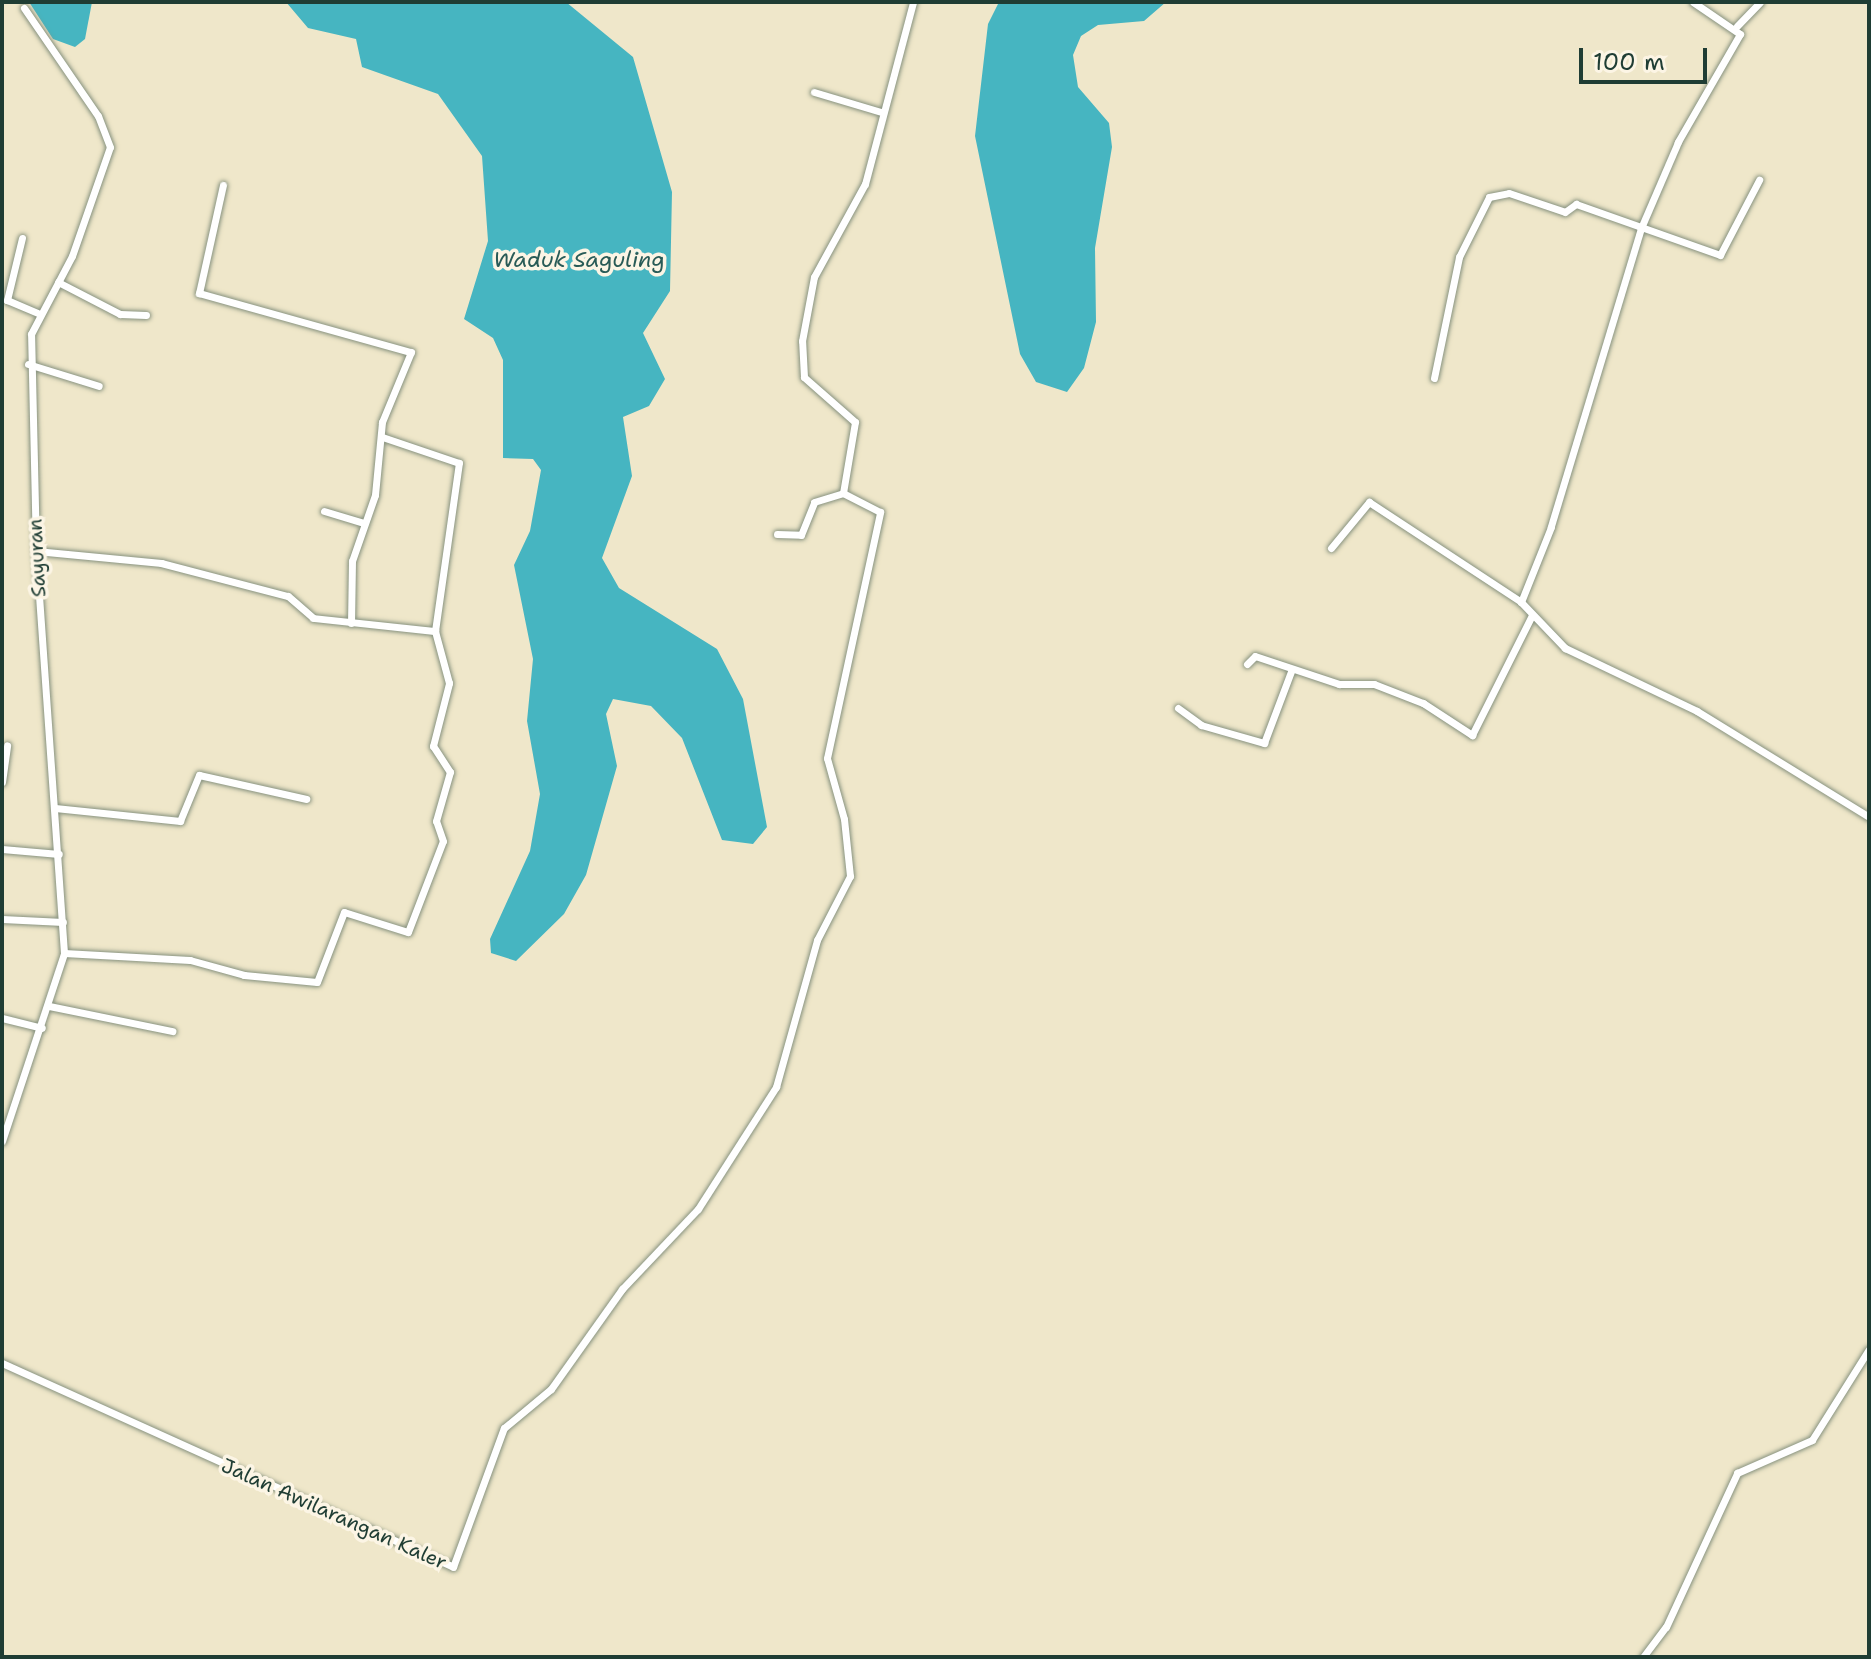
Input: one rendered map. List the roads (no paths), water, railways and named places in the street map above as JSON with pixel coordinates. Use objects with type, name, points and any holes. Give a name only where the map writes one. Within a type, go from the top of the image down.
[{"type":"street","points":[[777,534],[801,535],[814,502],[843,493],[855,422],[804,377],[802,341],[814,277],[865,184],[881,112],[913,2]]},
{"type":"street","points":[[1521,602],[1551,527],[1588,386],[1641,228],[1678,142],[1740,35],[1737,26],[1693,2]]},
{"type":"street","points":[[1710,10],[1715,2]]},
{"type":"street","points":[[1737,26],[1760,2]]},
{"type":"street","name":"Sayuran","points":[[2,1139],[42,1028],[64,953],[36,551],[28,364],[37,313],[58,282],[110,147],[98,116],[24,8]]},
{"type":"street","points":[[814,92],[881,112]]},
{"type":"street","points":[[1434,378],[1459,255],[1489,197],[1509,193],[1565,212],[1576,204],[1722,255],[1759,180]]},
{"type":"street","points":[[223,185],[197,291],[265,317],[410,350],[382,437],[364,523],[352,561],[351,623]]},
{"type":"street","points":[[22,238],[7,300],[37,313]]},
{"type":"street","points":[[58,282],[120,314],[146,315]]},
{"type":"street","points":[[28,364],[99,386]]},
{"type":"street","points":[[64,953],[190,960],[244,975],[317,982],[344,912],[408,932],[443,841],[436,821],[451,769],[433,746],[449,683],[435,631],[459,463],[382,437]]},
{"type":"street","name":"Jalan Awilarangan Kaler","points":[[2,1363],[440,1565],[456,1565],[462,1529],[504,1428],[551,1389],[622,1289],[690,1221],[776,1087],[817,940],[850,876],[844,819],[827,758],[880,512],[843,493]]},
{"type":"street","points":[[1331,548],[1369,502],[1521,602],[1572,652],[1697,711],[1869,817]]},
{"type":"street","points":[[324,511],[364,523]]},
{"type":"street","points":[[36,551],[161,563],[288,596],[313,618],[435,631]]},
{"type":"street","points":[[1247,664],[1255,656],[1339,684],[1374,684],[1431,707],[1472,735],[1532,615]]},
{"type":"street","points":[[1178,708],[1197,723],[1263,743],[1292,669]]},
{"type":"street","points":[[2,782],[7,745]]},
{"type":"street","points":[[55,808],[180,821],[199,775],[306,799]]},
{"type":"street","points":[[2,849],[59,854]]},
{"type":"street","points":[[2,919],[63,922]]},
{"type":"street","points":[[49,1006],[172,1031]]},
{"type":"street","points":[[2,1018],[42,1028]]},
{"type":"street","points":[[1643,1657],[1666,1627],[1737,1473],[1812,1440],[1869,1349]]},
{"type":"water","points":[[29,2],[92,2],[85,39],[75,47],[53,39]]},
{"type":"water","name":"Waduk Saguling","points":[[286,2],[566,2],[633,57],[672,192],[670,291],[643,333],[665,379],[649,406],[623,417],[632,476],[602,558],[619,588],[717,649],[743,699],[767,827],[753,844],[722,840],[682,738],[651,706],[613,699],[606,714],[617,766],[586,875],[564,914],[516,961],[491,953],[490,939],[530,851],[540,794],[527,721],[533,659],[514,565],[530,531],[541,470],[533,459],[503,458],[503,360],[493,338],[464,319],[488,241],[482,156],[438,94],[362,67],[356,39],[308,28]]},
{"type":"water","points":[[999,2],[1166,2],[1144,21],[1098,25],[1081,36],[1073,55],[1078,87],[1109,123],[1112,147],[1095,248],[1096,322],[1084,368],[1067,392],[1036,382],[1020,354],[975,136],[988,24]]}]
